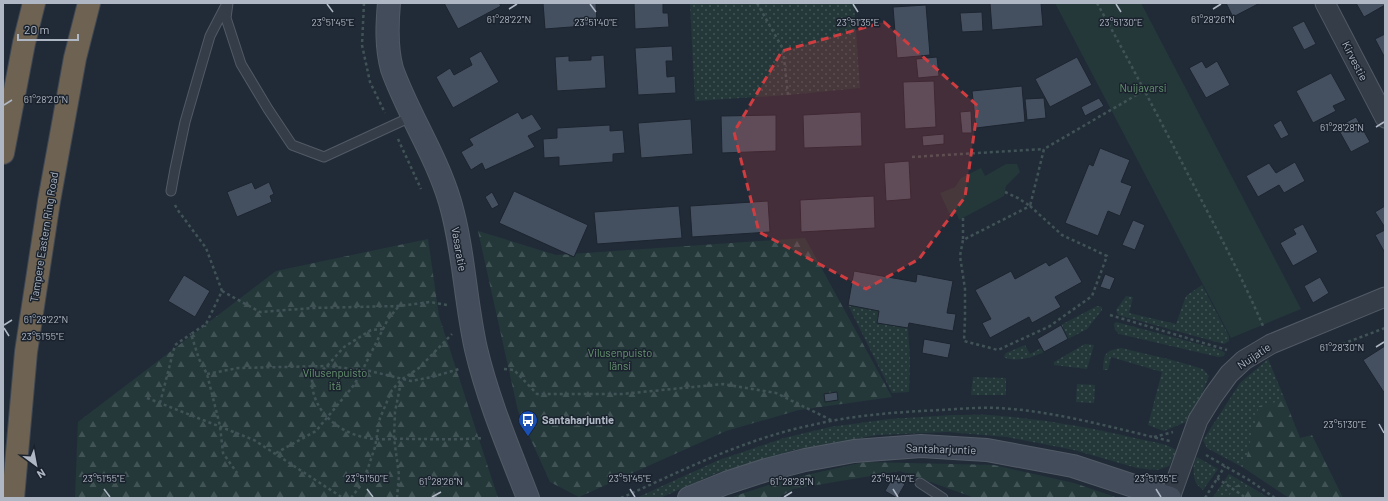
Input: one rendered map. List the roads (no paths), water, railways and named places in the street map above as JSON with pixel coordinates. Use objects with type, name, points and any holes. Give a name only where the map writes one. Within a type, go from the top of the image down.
[{"type":"highway","points":[[3,153],[24,43],[34,3]]},
{"type":"highway","name":"Tampere Eastern Ring Road","points":[[13,498],[28,337],[49,201],[75,58],[89,3]]},
{"type":"street","name":"Vasaratie","points":[[389,3],[387,36],[390,60],[395,78],[420,130],[450,202],[457,233],[471,324],[480,366],[496,414],[528,498]]},
{"type":"street","name":"Kirvestie","points":[[1325,3],[1385,118]]},
{"type":"street","name":"Nuijatie","points":[[1170,498],[1198,420],[1229,374],[1244,360],[1271,344],[1385,297]]},
{"type":"street","name":"Santaharjuntie","points":[[689,498],[726,483],[766,470],[805,460],[854,451],[921,446],[988,450],[1073,466],[1170,498]]},
{"type":"lane","points":[[227,3],[226,18],[241,64],[292,145],[324,157],[413,116]]},
{"type":"lane","points":[[171,191],[185,122],[210,36],[227,3]]},
{"type":"lane","points":[[920,483],[943,498]]},
{"type":"place","name":"Santaharjuntie","points":[[528,437]]},
{"type":"park label","name":"Nuijavarsi","points":[[1143,88]]},
{"type":"park label","name":"Vilusenpuisto länsi","points":[[620,359]]},
{"type":"park label","name":"Vilusenpuisto itä","points":[[335,379]]}]
